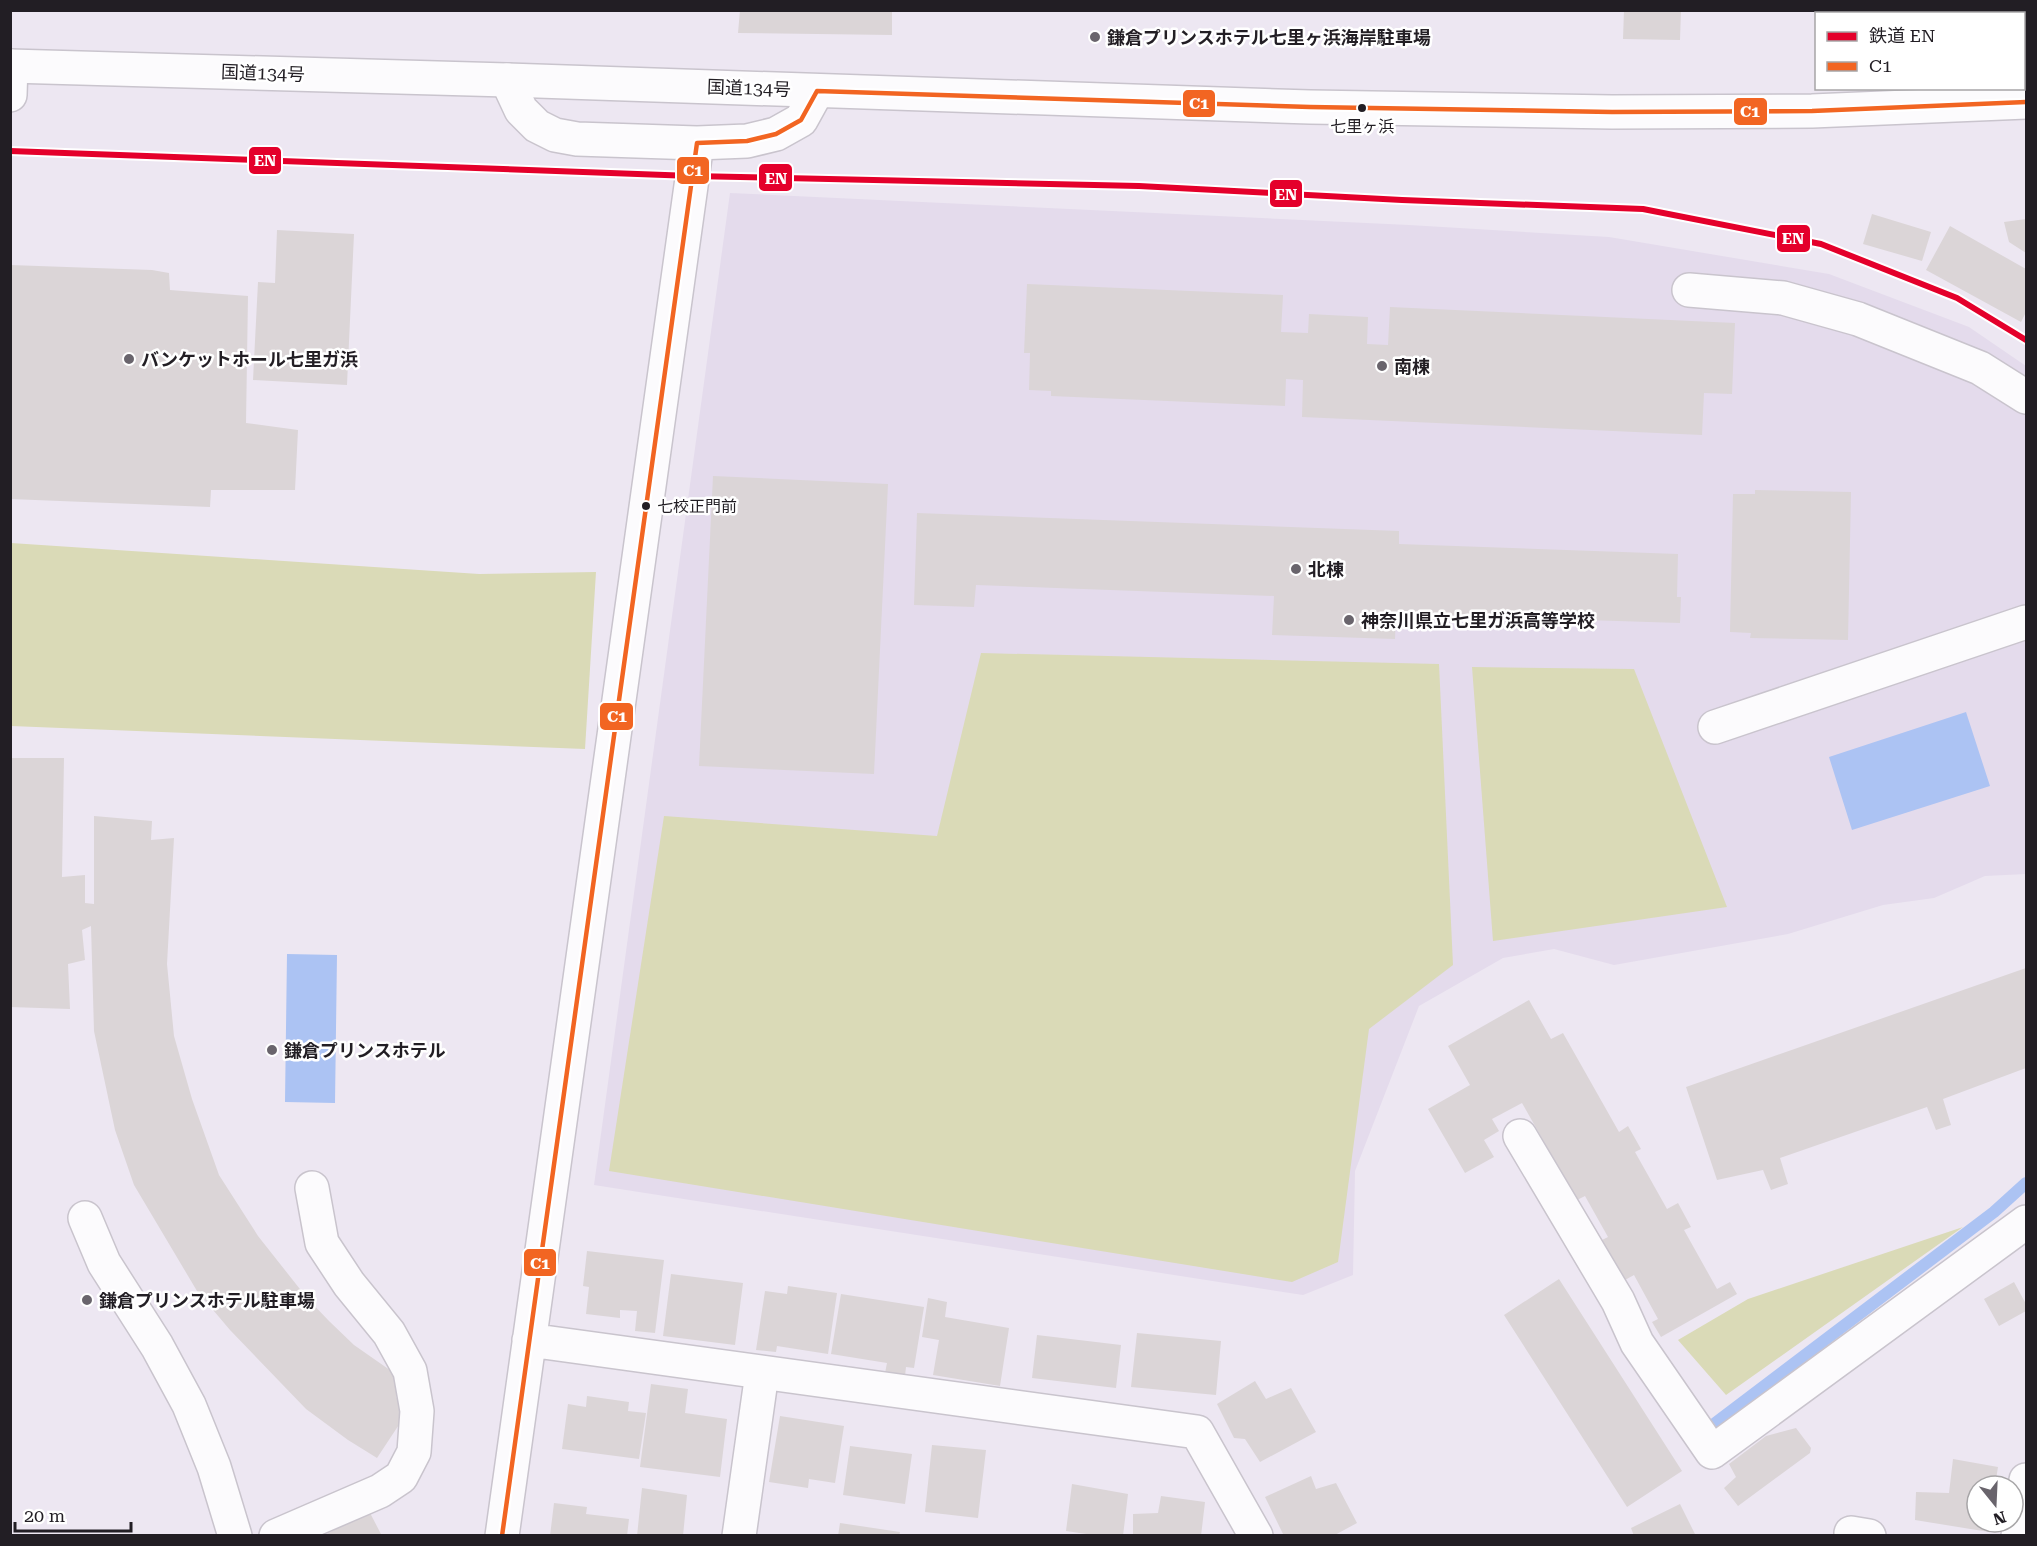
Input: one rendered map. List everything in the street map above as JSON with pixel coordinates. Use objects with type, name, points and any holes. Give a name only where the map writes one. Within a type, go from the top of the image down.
[{"type":"main road","name":"国道134号","points":[[11,66],[1310,107],[1612,112],[1812,111],[2026,102]]},
{"type":"main road","points":[[10,95],[11,66]]},
{"type":"main road","points":[[507,80],[521,110],[537,126],[555,135],[577,139],[697,144],[747,141],[776,134],[801,120],[817,91]]},
{"type":"main road","points":[[502,1536],[697,144]]},
{"type":"main road","points":[[1689,290],[1783,298],[1858,319],[1980,368],[2026,397]]},
{"type":"main road","points":[[1715,727],[2026,622]]},
{"type":"main road","points":[[1520,1136],[1618,1301],[1637,1343],[1712,1452],[2026,1222]]},
{"type":"main road","points":[[276,1536],[380,1491],[400,1477],[414,1452],[417,1411],[410,1371],[389,1333],[349,1284],[322,1243],[312,1188]]},
{"type":"main road","points":[[85,1218],[104,1263],[157,1346],[189,1405],[214,1467],[235,1536]]},
{"type":"main road","points":[[529,1340],[1197,1432],[1256,1536]]},
{"type":"main road","points":[[739,1536],[762,1373]]},
{"type":"main road","points":[[2018,1536],[2026,1480]]},
{"type":"shaded area","name":"神奈川県立七里ガ浜高等学校","points":[[730,193],[1409,225],[1609,237],[1829,274],[1969,327],[2026,366],[2026,874],[1985,876],[1934,898],[1883,905],[1788,934],[1614,965],[1554,949],[1503,958],[1419,1006],[1355,1171],[1353,1275],[1303,1295],[594,1185]]},
{"type":"green space","points":[[11,543],[479,574],[596,572],[585,749],[11,726]]},
{"type":"green space","points":[[981,653],[1439,664],[1453,965],[1369,1029],[1338,1262],[1292,1282],[609,1171],[664,816],[937,836]]},
{"type":"green space","points":[[1472,667],[1634,669],[1727,907],[1493,941]]},
{"type":"green space","points":[[1963,1227],[1726,1395],[1678,1340],[1748,1299]]},
{"type":"water","points":[[1966,712],[1990,786],[1852,830],[1829,757]]},
{"type":"water","points":[[287,954],[337,955],[335,1103],[285,1102]]},
{"type":"building","points":[[740,10],[892,10],[892,35],[738,33]]},
{"type":"building","points":[[1624,10],[1681,10],[1680,40],[1623,39]]},
{"type":"building","points":[[1872,214],[1931,232],[1922,261],[1863,244]]},
{"type":"building","points":[[2026,219],[2026,253],[2009,242],[2004,222]]},
{"type":"building","points":[[1950,226],[2026,269],[2026,312],[2021,322],[1926,270]]},
{"type":"building","points":[[277,230],[354,234],[347,385],[253,380],[258,282],[275,283]]},
{"type":"building","name":"バンケットホール七里ガ浜","points":[[10,265],[152,270],[169,273],[170,290],[248,296],[246,423],[298,430],[295,490],[211,490],[210,507],[10,499]]},
{"type":"building","name":"南棟","points":[[1027,284],[1283,295],[1281,332],[1308,333],[1309,314],[1368,317],[1367,344],[1388,345],[1390,307],[1735,323],[1732,394],[1704,393],[1702,435],[1302,417],[1303,380],[1286,379],[1285,406],[1051,396],[1051,391],[1029,390],[1030,353],[1024,353]]},
{"type":"building","points":[[713,476],[888,484],[874,774],[699,766]]},
{"type":"building","points":[[1755,490],[1851,492],[1848,640],[1750,638],[1751,633],[1730,632],[1733,494],[1755,494]]},
{"type":"building","name":"北棟","points":[[917,513],[1399,531],[1399,544],[1678,554],[1677,597],[1681,597],[1680,623],[1396,614],[1395,639],[1272,635],[1274,596],[976,585],[974,607],[914,605]]},
{"type":"building","points":[[10,758],[64,758],[62,877],[85,875],[85,903],[94,904],[94,816],[152,821],[151,840],[174,838],[167,964],[174,1036],[192,1099],[219,1175],[258,1236],[307,1298],[329,1321],[354,1345],[407,1382],[396,1397],[410,1408],[377,1458],[306,1409],[230,1330],[197,1291],[134,1185],[115,1130],[94,1031],[91,926],[82,930],[85,960],[68,964],[70,1009],[10,1007]]},
{"type":"building","points":[[2026,968],[2026,1068],[1943,1099],[1951,1125],[1936,1130],[1927,1107],[1780,1158],[1788,1184],[1771,1190],[1763,1170],[1717,1180],[1686,1087]]},
{"type":"building","points":[[1529,1000],[1551,1039],[1563,1033],[1619,1132],[1628,1126],[1641,1149],[1635,1152],[1667,1209],[1678,1203],[1691,1227],[1684,1230],[1717,1289],[1730,1282],[1737,1294],[1661,1337],[1652,1322],[1658,1319],[1634,1275],[1625,1280],[1602,1240],[1608,1237],[1585,1196],[1575,1201],[1522,1103],[1492,1119],[1499,1131],[1484,1140],[1494,1157],[1465,1173],[1428,1109],[1470,1085],[1448,1046]]},
{"type":"building","points":[[587,1251],[664,1260],[655,1333],[635,1331],[637,1311],[620,1310],[620,1318],[586,1314],[589,1287],[583,1286]]},
{"type":"building","points":[[671,1274],[743,1283],[735,1345],[663,1336]]},
{"type":"building","points":[[1559,1279],[1682,1471],[1627,1507],[1504,1315]]},
{"type":"building","points":[[2014,1282],[2026,1304],[2026,1311],[1999,1326],[1984,1299]]},
{"type":"building","points":[[788,1286],[837,1293],[828,1354],[777,1346],[776,1352],[756,1350],[765,1291],[787,1294]]},
{"type":"building","points":[[841,1294],[924,1307],[914,1368],[906,1367],[905,1376],[885,1373],[887,1363],[831,1354]]},
{"type":"building","points":[[928,1298],[947,1302],[945,1317],[1009,1328],[1000,1386],[933,1375],[939,1340],[922,1337]]},
{"type":"building","points":[[1137,1333],[1221,1341],[1216,1395],[1131,1387]]},
{"type":"building","points":[[1037,1335],[1121,1345],[1116,1388],[1032,1378]]},
{"type":"building","points":[[1255,1381],[1266,1399],[1291,1388],[1316,1432],[1260,1462],[1245,1439],[1234,1438],[1217,1404]]},
{"type":"building","points":[[651,1384],[688,1389],[685,1413],[727,1419],[720,1477],[640,1467]]},
{"type":"building","points":[[587,1396],[629,1402],[628,1411],[646,1413],[639,1459],[562,1449],[568,1404],[586,1407]]},
{"type":"building","points":[[780,1416],[844,1426],[835,1483],[809,1479],[808,1488],[769,1482]]},
{"type":"building","points":[[1796,1428],[1811,1448],[1810,1453],[1738,1506],[1724,1488],[1736,1477],[1729,1464],[1766,1436]]},
{"type":"building","points":[[932,1445],[986,1450],[978,1518],[925,1512]]},
{"type":"building","points":[[850,1446],[912,1454],[905,1504],[843,1495]]},
{"type":"building","points":[[1953,1459],[1998,1467],[1997,1474],[1965,1474],[1965,1528],[1915,1520],[1916,1492],[1949,1493]]},
{"type":"building","points":[[1311,1476],[1316,1489],[1336,1483],[1357,1523],[1333,1536],[1284,1536],[1265,1497]]},
{"type":"building","points":[[1072,1484],[1128,1494],[1123,1536],[1100,1536],[1066,1531]]},
{"type":"building","points":[[642,1488],[687,1495],[683,1536],[637,1536]]},
{"type":"building","points":[[1161,1496],[1205,1502],[1201,1536],[1133,1536],[1133,1514],[1158,1513]]},
{"type":"building","points":[[554,1503],[587,1507],[586,1514],[629,1519],[627,1536],[550,1536]]},
{"type":"building","points":[[1680,1504],[1696,1536],[1634,1536],[1631,1528]]},
{"type":"building","points":[[369,1511],[382,1536],[323,1536]]},
{"type":"building","points":[[840,1523],[900,1532],[899,1536],[838,1536]]},
{"type":"waterway","points":[[1714,1424],[1994,1212],[2026,1183]]},
{"type":"rail line","name":"EN","points":[[10,151],[692,176],[1139,186],[1402,200],[1643,209],[1821,244],[1957,298],[2026,340]]},
{"type":"transit line","name":"C1","points":[[502,1536],[697,143],[747,141],[776,134],[801,120],[817,91],[1310,107],[1612,112],[1812,111],[2026,102]]},
{"type":"place","name":"鎌倉プリンスホテル七里ヶ浜海岸駐車場","points":[[1095,37]]},
{"type":"place","name":"七里ヶ浜","points":[[1362,108]]},
{"type":"place","name":"バンケットホール七里ガ浜","points":[[129,359]]},
{"type":"place","name":"南棟","points":[[1382,366]]},
{"type":"place","name":"七校正門前","points":[[646,506]]},
{"type":"place","name":"北棟","points":[[1296,569]]},
{"type":"place","name":"神奈川県立七里ガ浜高等学校","points":[[1349,620]]},
{"type":"place","name":"鎌倉プリンスホテル","points":[[272,1050]]},
{"type":"place","name":"鎌倉プリンスホテル駐車場","points":[[87,1300]]}]
